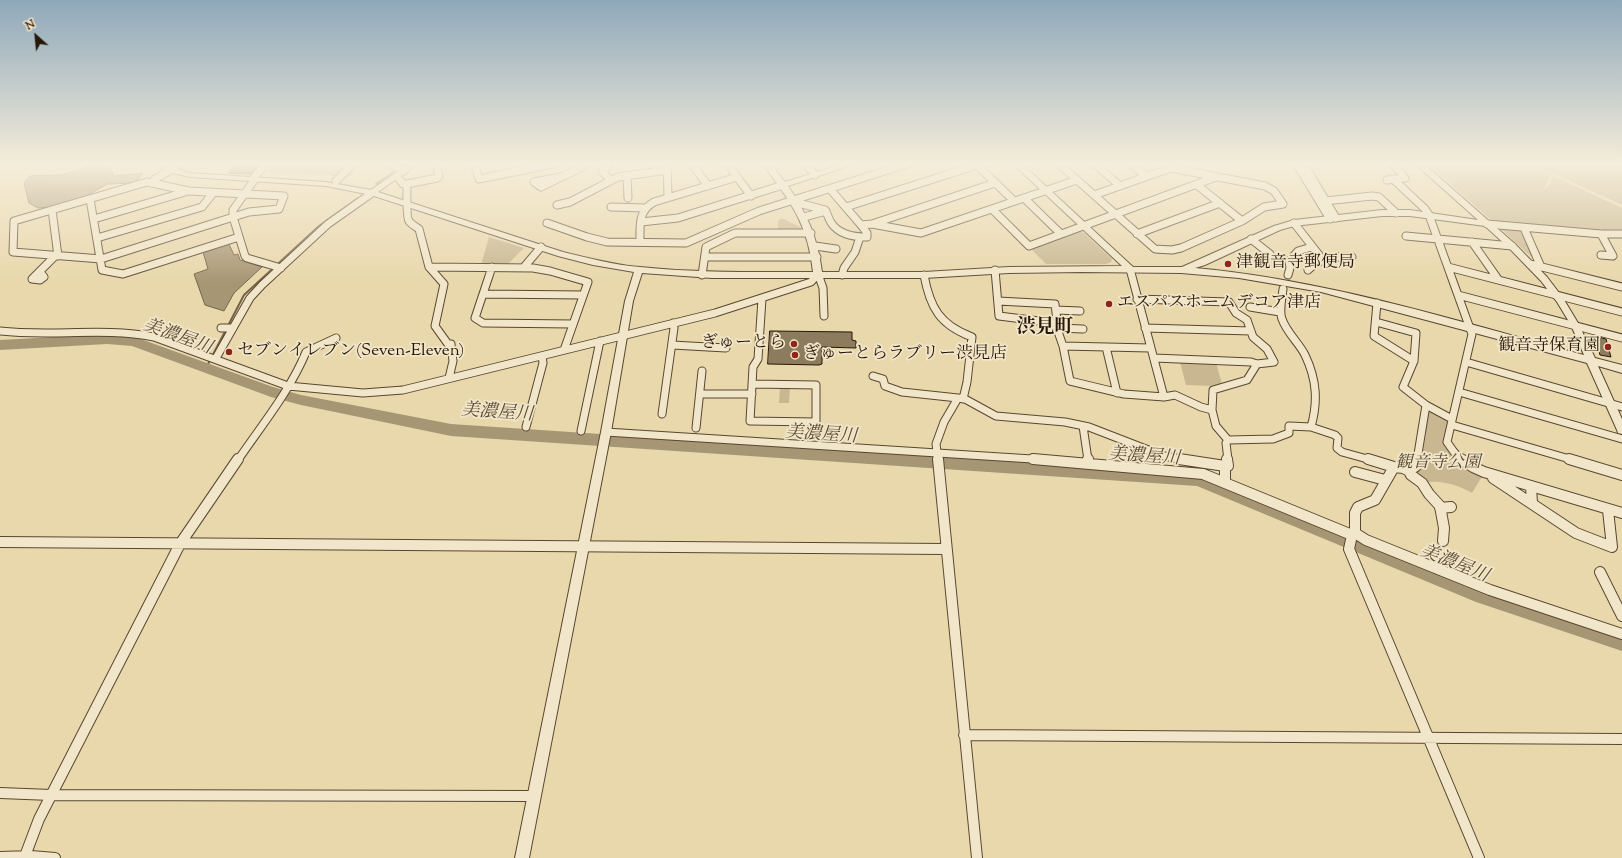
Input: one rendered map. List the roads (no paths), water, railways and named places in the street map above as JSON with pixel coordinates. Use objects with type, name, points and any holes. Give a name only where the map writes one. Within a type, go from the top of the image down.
[{"type":"street","points":[[76,203],[14,222],[12,252],[101,259],[233,217],[255,211],[279,209],[281,203]]},
{"type":"street","points":[[91,203],[102,270],[107,272],[123,274],[239,237]]},
{"type":"street","points":[[94,219],[148,203]]},
{"type":"street","points":[[97,238],[202,207],[205,203]]},
{"type":"street","points":[[238,203],[233,210],[233,217],[245,256],[276,267]]},
{"type":"street","points":[[216,358],[231,328],[250,298],[276,267],[328,224],[358,203]]},
{"type":"street","points":[[402,203],[593,262],[640,270],[702,274],[924,275],[995,270],[1130,269],[1181,270],[1239,275],[1321,289],[1470,327],[1622,369]]},
{"type":"street","points":[[556,205],[565,203]]},
{"type":"street","points":[[640,242],[641,213],[652,203]]},
{"type":"street","points":[[641,222],[678,218],[728,203]]},
{"type":"street","points":[[547,223],[594,240],[618,243],[689,242],[752,214],[790,203]]},
{"type":"street","points":[[795,203],[804,217],[815,246],[818,274],[823,288],[824,316]]},
{"type":"street","points":[[798,203],[825,210],[831,223],[837,230],[846,234],[867,237],[867,232],[842,203]]},
{"type":"street","points":[[846,208],[861,203]]},
{"type":"street","points":[[861,225],[872,224],[935,203]]},
{"type":"street","points":[[872,224],[920,233],[1008,203]]},
{"type":"street","points":[[1029,203],[1061,234]]},
{"type":"street","points":[[1059,203],[1130,269],[1164,397]]},
{"type":"street","points":[[1103,203],[1155,249],[1175,250],[1242,221],[1264,207],[1282,203]]},
{"type":"street","points":[[992,209],[1029,246],[1145,203]]},
{"type":"street","points":[[1220,203],[1242,221]]},
{"type":"street","points":[[1137,234],[1220,203]]},
{"type":"street","points":[[1323,203],[1333,219]]},
{"type":"street","points":[[1326,203],[1333,219]]},
{"type":"street","points":[[1385,203],[1396,213]]},
{"type":"street","points":[[1418,203],[1429,215],[1472,334],[1447,442],[1452,450],[1468,465],[1484,472],[1622,513]]},
{"type":"street","points":[[1463,203],[1512,246],[1530,264],[1555,294],[1575,325],[1622,430]]},
{"type":"street","points":[[408,205],[406,215],[409,222],[419,229],[429,268],[442,280],[444,284],[434,326],[448,344],[451,344],[454,361],[449,378]]},
{"type":"street","points":[[611,207],[645,208]]},
{"type":"street","points":[[52,210],[57,256]]},
{"type":"street","points":[[804,217],[826,211]]},
{"type":"street","points":[[1181,270],[1202,263],[1277,228],[1294,223],[1396,213],[1429,215],[1524,228],[1601,234],[1622,234]]},
{"type":"street","points":[[1294,223],[1323,260]]},
{"type":"street","points":[[1524,228],[1541,267]]},
{"type":"street","points":[[702,274],[706,247],[735,233],[811,233]]},
{"type":"street","points":[[1601,234],[1612,256],[1601,255]]},
{"type":"street","points":[[1406,236],[1512,246]]},
{"type":"street","points":[[842,275],[842,269],[856,250],[856,243],[860,237]]},
{"type":"street","points":[[1251,239],[1270,254],[1266,258]]},
{"type":"street","points":[[1472,242],[1498,279]]},
{"type":"street","points":[[815,246],[836,249]]},
{"type":"street","points":[[524,267],[541,247]]},
{"type":"street","points":[[1288,275],[1290,268],[1289,261],[1298,251],[1312,247]]},
{"type":"street","points":[[40,272],[57,256]]},
{"type":"street","points":[[704,257],[817,257]]},
{"type":"street","points":[[1308,270],[1323,260],[1333,257],[1352,257]]},
{"type":"street","points":[[1530,264],[1622,287]]},
{"type":"street","points":[[492,267],[475,318],[483,323],[573,324]]},
{"type":"street","points":[[429,268],[524,267],[550,271],[588,282],[564,350]]},
{"type":"street","points":[[1448,267],[1622,312]]},
{"type":"street","points":[[522,858],[606,432],[629,301],[640,270]]},
{"type":"street","points":[[995,270],[999,316],[1084,329]]},
{"type":"street","points":[[0,331],[19,334],[95,331],[133,332],[154,337],[216,358],[287,388],[375,393],[403,390],[673,323],[762,299],[811,282],[818,274]]},
{"type":"street","points":[[924,275],[926,293],[936,314],[957,331],[972,337],[967,382],[961,398],[944,422],[936,444],[976,858]]},
{"type":"street","points":[[1283,289],[1283,301],[1280,312],[1283,323],[1305,355],[1315,385],[1316,408],[1311,427]]},
{"type":"street","points":[[484,294],[583,295]]},
{"type":"street","points":[[1458,295],[1622,338]]},
{"type":"street","points":[[753,384],[816,385],[816,422],[750,421],[754,367],[758,359],[762,299]]},
{"type":"street","points":[[1137,299],[1229,302],[1236,313],[1247,320],[1253,337],[1267,349],[1274,362],[1257,364],[1251,362],[1154,358]]},
{"type":"street","points":[[998,302],[1055,304],[1058,321],[1056,325],[1070,381],[1117,393],[1164,397],[1175,395],[1201,407],[1212,410]]},
{"type":"street","points":[[1377,303],[1374,336],[1414,362]]},
{"type":"street","points":[[1250,306],[1280,312]]},
{"type":"street","points":[[1056,310],[1080,311]]},
{"type":"street","points":[[1376,322],[1416,333],[1414,362],[1402,388],[1452,422],[1622,476]]},
{"type":"street","points":[[662,414],[672,345],[673,323]]},
{"type":"street","points":[[221,328],[231,328]]},
{"type":"street","points":[[1145,328],[1251,331]]},
{"type":"street","points":[[25,856],[39,820],[51,795],[180,544],[278,402],[300,367],[306,352],[336,338]]},
{"type":"street","points":[[581,431],[600,341]]},
{"type":"street","points":[[672,345],[726,348]]},
{"type":"street","points":[[1062,346],[1150,348]]},
{"type":"street","points":[[1106,348],[1117,393]]},
{"type":"street","points":[[526,427],[543,363],[542,356]]},
{"type":"street","points":[[1466,362],[1622,407]]},
{"type":"street","points":[[1257,364],[1247,380],[1213,390],[1213,422],[1216,428],[1228,440],[1275,438],[1289,433],[1289,426],[1311,427],[1335,435],[1338,438],[1337,448],[1342,452],[1394,467],[1403,468],[1409,471],[1411,475],[1422,483],[1440,508],[1444,528],[1443,541]]},
{"type":"street","points":[[696,428],[702,371]]},
{"type":"street","points":[[873,376],[883,379],[885,386],[902,392],[961,398],[996,416],[1061,421],[1083,426],[1164,456],[1191,462],[1225,466]]},
{"type":"street","points":[[1459,392],[1622,439]]},
{"type":"street","points":[[700,394],[752,394]]},
{"type":"street","points":[[1409,471],[1416,466],[1426,405]]},
{"type":"street","points":[[1083,426],[1088,463]]},
{"type":"street","points":[[606,432],[1088,463],[1178,470],[1203,474],[1490,590],[1622,634]]},
{"type":"street","points":[[1226,483],[1225,466],[1228,466],[1226,443],[1228,440]]},
{"type":"street","points":[[1394,467],[1375,500],[1358,507],[1355,513],[1354,534],[1349,549],[1479,858]]},
{"type":"street","points":[[1355,472],[1386,480]]},
{"type":"street","points":[[1484,472],[1576,534],[1612,547],[1608,510]]},
{"type":"street","points":[[1531,486],[1532,503]]},
{"type":"street","points":[[1440,508],[1451,507]]},
{"type":"street","points":[[0,542],[946,549]]},
{"type":"street","points":[[1600,572],[1621,611]]},
{"type":"street","points":[[964,734],[1622,739]]},
{"type":"street","points":[[0,793],[51,795],[534,796]]},
{"type":"street","points":[[0,857],[25,856],[55,858]]},
{"type":"waterway","points":[[206,368],[244,295],[319,226],[351,203]]},
{"type":"waterway","name":"美濃屋川","points":[[0,345],[107,339],[133,341],[271,392],[301,400],[451,430],[1198,480],[1482,597],[1622,643]]},
{"type":"place","name":"津観音寺郵便局","points":[[1228,264]]},
{"type":"place","name":"エスパスホームデコア津店","points":[[1109,304]]},
{"type":"place","name":"ぎゅーとら","points":[[794,344]]},
{"type":"place","name":"観音寺保育園","points":[[1608,347]]},
{"type":"place","name":"セブンイレブン(Seven-Eleven)","points":[[229,352]]},
{"type":"place","name":"ぎゅーとらラブリー渋見店","points":[[795,355]]},
{"type":"district","name":"渋見町","points":[[1045,329]]},
{"type":"park label","name":"観音寺公園","points":[[1438,464]]}]
